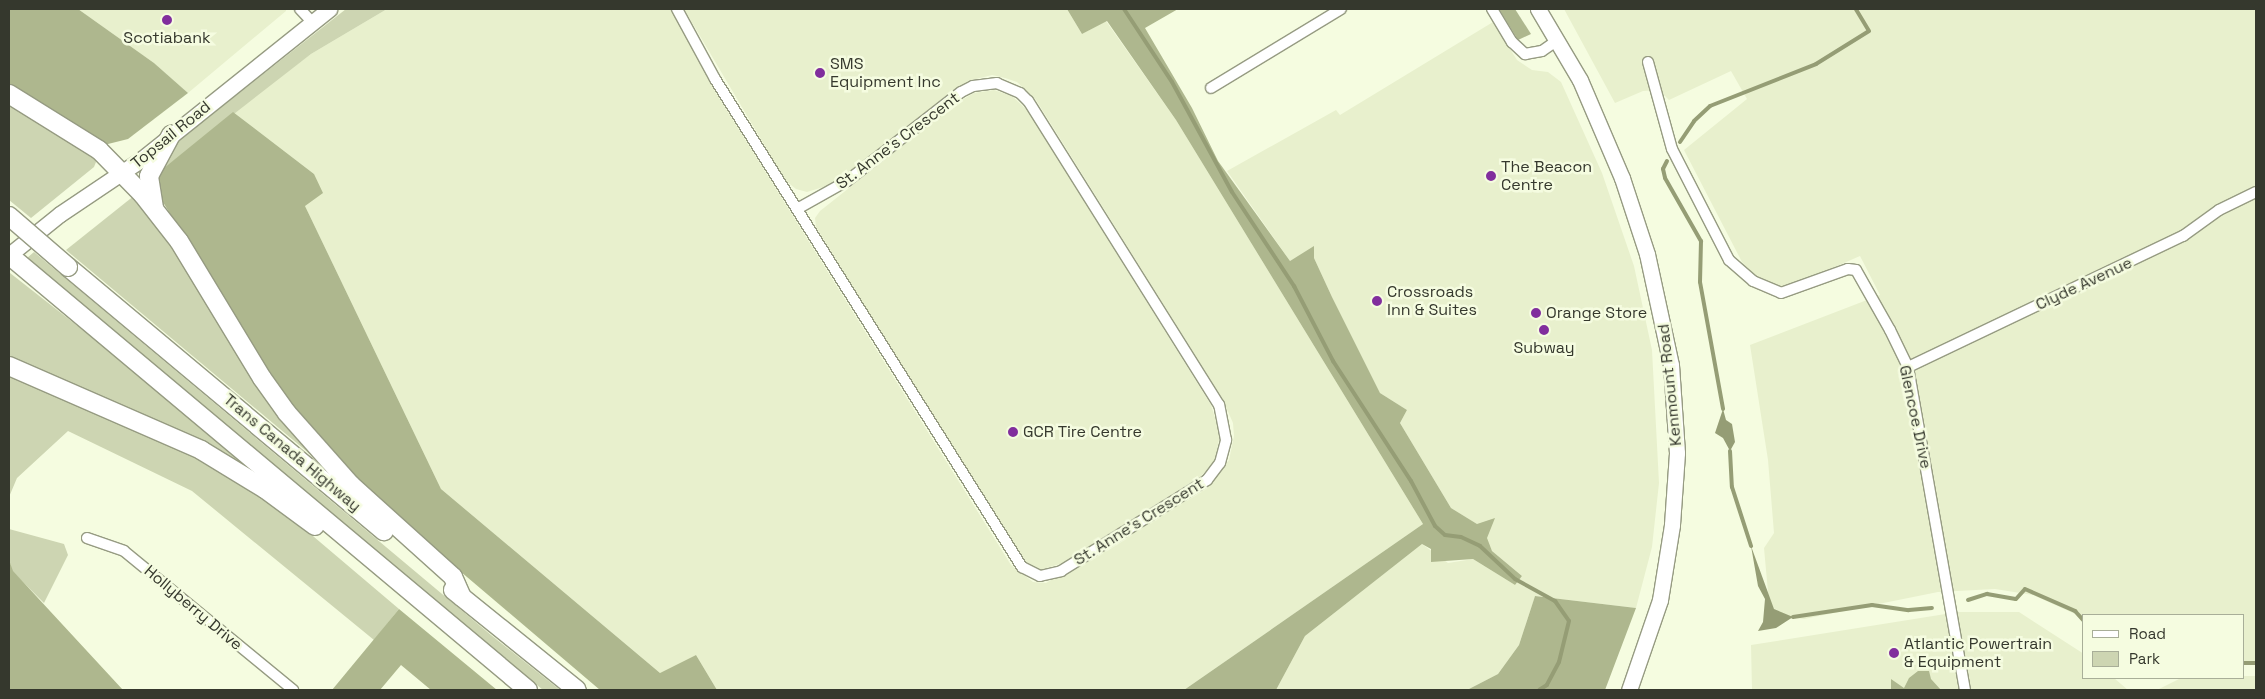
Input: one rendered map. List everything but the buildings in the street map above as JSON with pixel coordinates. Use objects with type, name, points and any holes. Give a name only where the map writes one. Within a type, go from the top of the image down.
[{"type":"highway","points":[[9,94],[99,150],[154,208],[288,413],[351,484],[453,577],[467,601],[487,606],[591,690]]},
{"type":"highway","points":[[154,208],[149,176],[171,135]]},
{"type":"highway","name":"Trans Canada Highway","points":[[9,216],[467,601],[577,690]]},
{"type":"highway","name":"Trans Canada Highway","points":[[9,255],[528,690]]},
{"type":"highway","points":[[9,366],[214,456],[286,504],[436,627],[450,626]]},
{"type":"highway","points":[[464,638],[469,654],[514,690]]},
{"type":"main road","name":"Topsail Road","points":[[9,255],[60,214],[122,174],[329,9]]},
{"type":"main road","name":"Kenmount Road","points":[[1538,9],[1558,40],[1595,111],[1635,216],[1666,335],[1674,397],[1677,473],[1668,557],[1648,642],[1630,690]]},
{"type":"street","points":[[300,9],[312,22]]},
{"type":"street","name":"St. Anne's Crescent","points":[[677,9],[715,79],[1008,550],[1030,573],[1040,576],[1061,571],[1206,480],[1220,463],[1226,440],[1219,405],[1034,109],[1020,93],[997,83],[973,86],[961,92],[847,181],[797,209]]},
{"type":"street","points":[[1211,88],[1341,9]]},
{"type":"street","points":[[1492,9],[1512,42],[1525,54],[1542,51],[1558,40]]},
{"type":"street","name":"Glencoe Drive","points":[[1648,62],[1672,148],[1729,260],[1753,281],[1782,293],[1848,269],[1856,270],[1908,367],[1965,690]]},
{"type":"street","name":"Clyde Avenue","points":[[1908,367],[2184,236],[2219,210],[2256,192]]},
{"type":"street","name":"Hollyberry Drive","points":[[86,538],[124,551],[293,690]]},
{"type":"shaded area","points":[[9,9],[78,9],[154,63],[188,93],[128,139],[104,145],[9,90]]},
{"type":"shaded area","points":[[78,9],[286,9],[286,11],[188,93],[154,63]]},
{"type":"shaded area","points":[[387,9],[671,9],[716,93],[1011,565],[1033,582],[1046,583],[1207,486],[1229,460],[1234,436],[1233,423],[1222,398],[1036,100],[1017,82],[1005,78],[992,75],[968,81],[833,184],[807,192],[796,189],[785,180],[684,9],[1067,9],[1082,34],[1106,21],[1176,120],[1423,524],[1184,690],[717,690],[696,655],[660,673],[441,489],[305,206],[314,174],[233,112],[311,54]]},
{"type":"shaded area","points":[[1067,9],[1178,9],[1145,28],[1192,108],[1218,161],[1290,261],[1314,246],[1314,258],[1380,393],[1407,410],[1400,423],[1451,508],[1477,524],[1495,518],[1487,538],[1492,551],[1522,576],[1515,585],[1473,559],[1431,562],[1431,549],[1422,544],[1305,636],[1276,690],[1184,690],[1423,524],[1176,120],[1107,21],[1082,34]]},
{"type":"shaded area","points":[[1499,9],[1515,9],[1531,34],[1518,40]]},
{"type":"shaded area","points":[[1564,9],[2256,9],[2256,662],[2245,662],[2245,614],[2082,614],[2082,617],[2033,595],[1995,589],[1938,592],[1804,619],[1770,614],[1764,548],[1774,533],[1768,460],[1750,345],[1880,295],[1860,256],[1782,290],[1766,285],[1742,262],[1684,150],[1747,99],[1731,71],[1669,100],[1659,90],[1643,91],[1615,103]]},
{"type":"shaded area","points":[[1493,22],[1517,60],[1532,70],[1548,72],[1561,82],[1602,173],[1634,266],[1652,350],[1659,483],[1652,547],[1636,608],[1535,596],[1519,645],[1498,674],[1469,689],[1276,690],[1305,636],[1422,544],[1448,563],[1473,559],[1515,585],[1522,576],[1492,551],[1477,524],[1451,508],[1400,423],[1407,410],[1380,393],[1314,258],[1314,247],[1290,261],[1227,171],[1336,110],[1340,115]]},
{"type":"shaded area","points":[[994,90],[1012,96],[1027,110],[1211,405],[1220,434],[1215,461],[1201,476],[1063,563],[1040,570],[1030,567],[1013,547],[816,227],[815,218],[820,211],[955,104],[974,93]]},
{"type":"shaded area","points":[[233,112],[314,174],[323,193],[305,206],[441,489],[660,673],[696,655],[717,690],[600,690],[361,487],[293,412],[156,191],[153,177]]},
{"type":"shaded area","points":[[1723,409],[1726,420],[1732,424],[1735,442],[1730,451],[1723,438],[1715,433]]},
{"type":"shaded area","points":[[1751,546],[1774,609],[1793,617],[1776,628],[1758,631],[1763,622],[1765,599],[1758,586]]},
{"type":"shaded area","points":[[9,560],[13,571],[123,690],[9,690]]},
{"type":"shaded area","points":[[1535,596],[1636,608],[1605,690],[1441,690],[1469,689],[1498,674],[1519,645]]},
{"type":"shaded area","points":[[399,609],[497,690],[431,690],[401,665],[380,690],[332,690]]},
{"type":"shaded area","points":[[1958,612],[2019,612],[2082,653],[2082,679],[2115,679],[2128,690],[1752,690],[1751,645]]},
{"type":"shaded area","points":[[1918,671],[1929,671],[1931,679],[1941,690],[1891,690],[1891,679],[1904,688],[1909,678]]},
{"type":"shaded area","points":[[2245,676],[2256,676],[2256,690],[2157,690],[2179,679],[2245,679]]},
{"type":"green space","points":[[346,9],[387,9],[311,54],[153,177],[164,152]]},
{"type":"green space","points":[[9,99],[94,157],[96,162],[94,167],[31,218],[9,200]]},
{"type":"green space","points":[[135,195],[342,481],[66,250]]},
{"type":"green space","points":[[34,252],[491,635],[560,690],[543,690],[27,258]]},
{"type":"green space","points":[[10,273],[190,414],[283,494],[9,360]]},
{"type":"green space","points":[[9,373],[65,401],[173,443],[233,475],[307,531],[399,609],[374,640],[192,491],[68,431],[17,478],[9,497]]},
{"type":"green space","points":[[9,529],[64,544],[68,555],[44,603],[12,571],[9,560]]},
{"type":"waterway","points":[[1124,9],[1172,82],[1232,192],[1294,286],[1333,361],[1411,481],[1435,526],[1445,535],[1461,537],[1480,546],[1515,579],[1555,601],[1569,621],[1559,662],[1547,685],[1539,690]]},
{"type":"waterway","points":[[1680,142],[1694,121],[1710,106],[1816,64],[1869,31],[1856,9]]},
{"type":"waterway","points":[[1667,161],[1663,169],[1665,178],[1701,241],[1700,282],[1723,409]]},
{"type":"waterway","points":[[1730,451],[1732,487],[1751,546]]},
{"type":"waterway","points":[[1968,600],[1987,594],[2016,599],[2025,589],[2075,611],[2082,619]]},
{"type":"waterway","points":[[1793,617],[1872,605],[1909,610],[1932,608]]},
{"type":"waterway","points":[[2245,663],[2256,663]]},
{"type":"place","name":"Scotiabank","points":[[167,20]]},
{"type":"place","name":"SMS Equipment Inc","points":[[820,73]]},
{"type":"place","name":"The Beacon Centre","points":[[1491,176]]},
{"type":"place","name":"Crossroads Inn & Suites","points":[[1377,301]]},
{"type":"place","name":"Orange Store","points":[[1536,313]]},
{"type":"place","name":"Subway","points":[[1544,330]]},
{"type":"place","name":"GCR Tire Centre","points":[[1013,432]]},
{"type":"place","name":"Atlantic Powertrain & Equipment","points":[[1894,653]]}]
